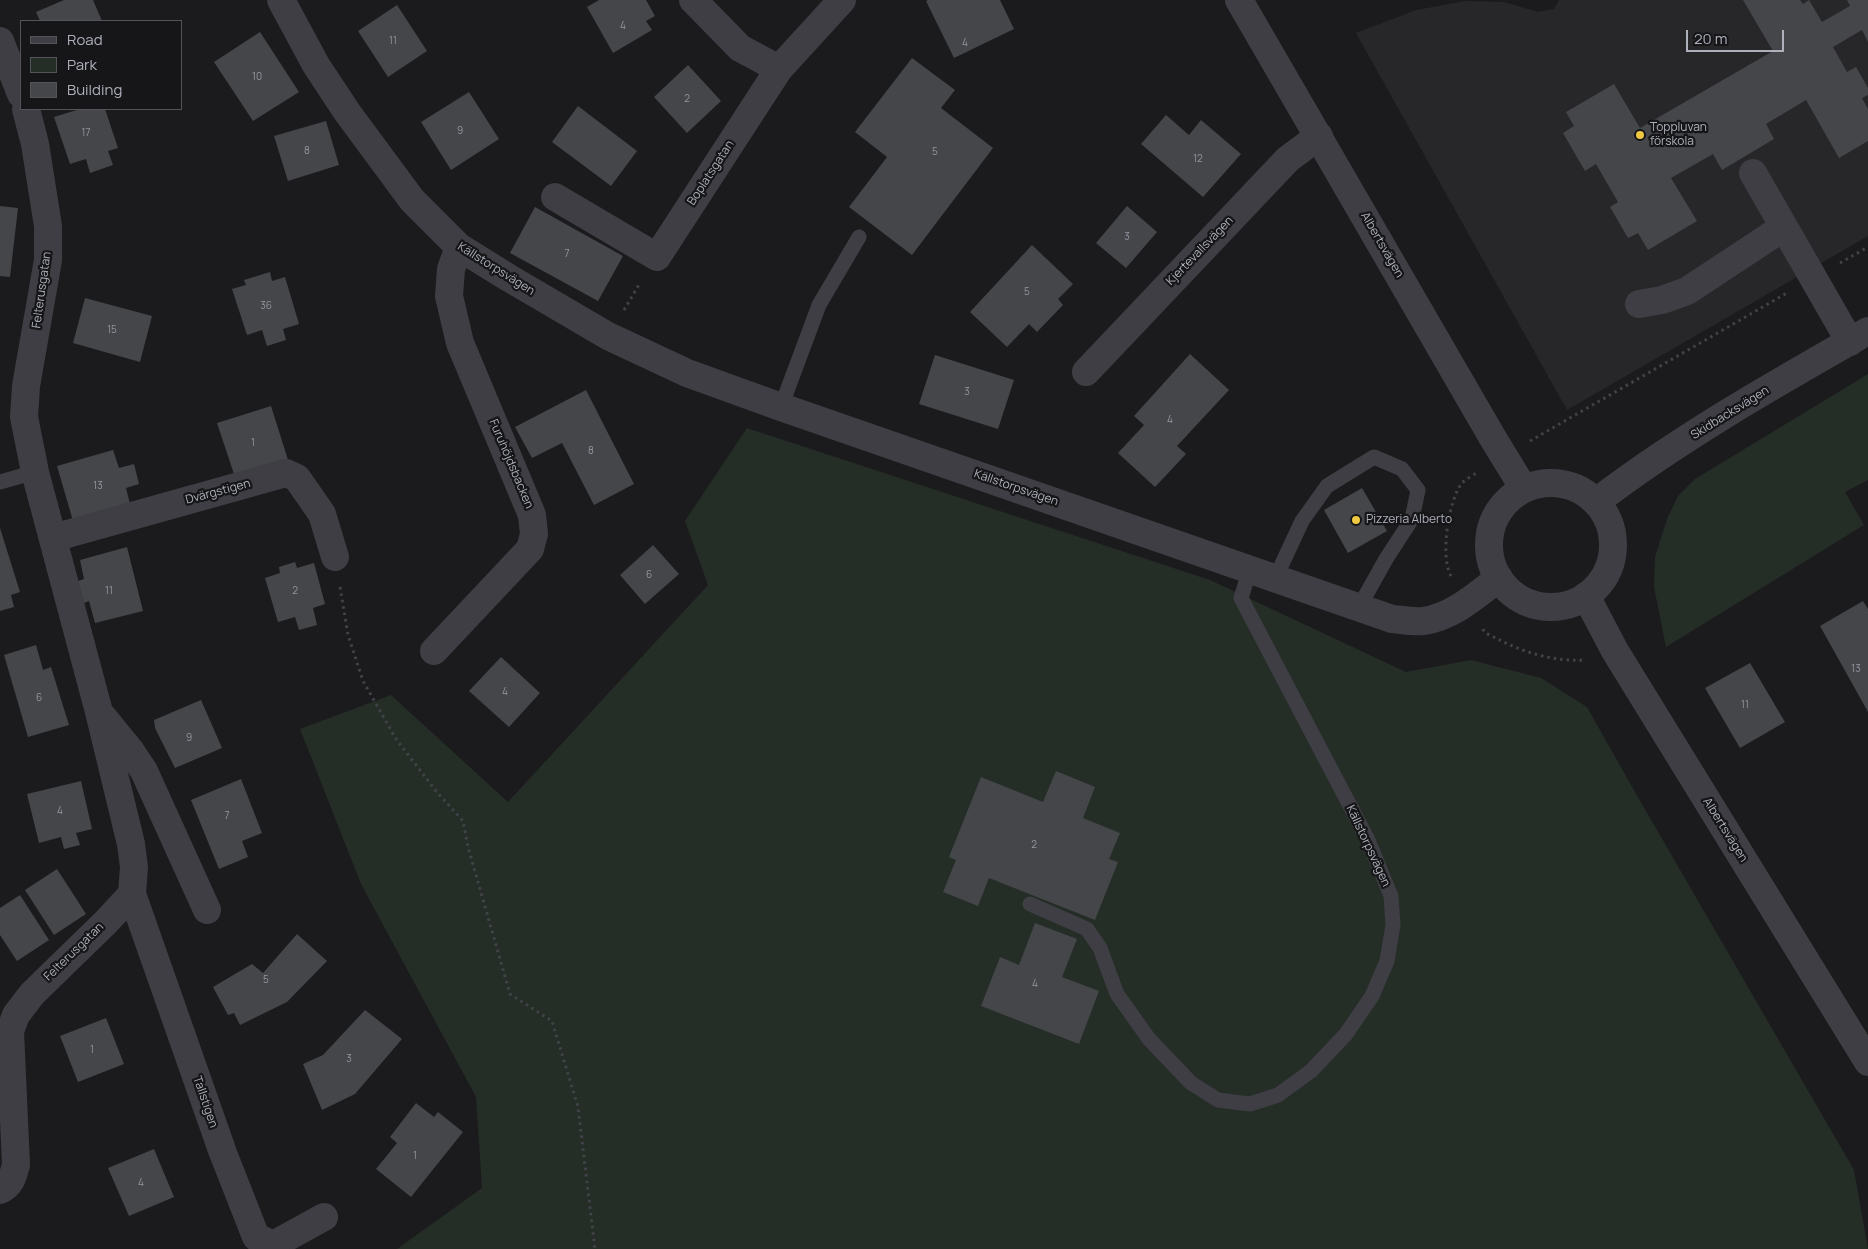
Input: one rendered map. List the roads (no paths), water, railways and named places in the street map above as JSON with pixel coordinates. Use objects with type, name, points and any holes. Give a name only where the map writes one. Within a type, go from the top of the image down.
[{"type":"street","name":"Källstorpsvägen","points":[[281,0],[316,65],[347,112],[412,200],[459,247],[608,336],[687,373],[781,407],[1276,578],[1358,609],[1392,619],[1422,621],[1450,613],[1467,603],[1498,578]]},
{"type":"street","points":[[693,0],[740,48],[779,69]]},
{"type":"street","name":"Boplatsgatan","points":[[555,197],[657,257],[779,69],[842,0]]},
{"type":"street","name":"Albertsvägen","points":[[1239,0],[1524,489]]},
{"type":"street","points":[[0,41],[20,91]]},
{"type":"street","name":"Felterusgatan","points":[[0,1190],[13,1178],[16,1165],[10,1031],[16,1015],[32,994],[132,894],[134,867],[131,844],[99,712],[35,472],[24,417],[26,386],[42,306],[48,260],[48,226],[35,144],[26,110]]},
{"type":"street","name":"Kjertevallsvägen","points":[[1086,372],[1288,159],[1319,136]]},
{"type":"street","points":[[1753,173],[1814,278],[1859,337]]},
{"type":"street","points":[[1639,304],[1662,300],[1686,291],[1784,227]]},
{"type":"street","name":"Furuhöjdsbacken","points":[[434,651],[517,565],[530,549],[534,534],[532,515],[460,343],[450,296],[450,269],[459,247]]},
{"type":"street","name":"Skidbacksvägen","points":[[1596,502],[1618,485],[1730,412],[1859,337]]},
{"type":"street","name":"Dvärgstigen","points":[[52,538],[286,473],[297,478],[322,514],[335,557]]},
{"type":"street","points":[[1550,482],[1575,487],[1596,502],[1609,522],[1613,545],[1610,563],[1603,579],[1586,596],[1561,606],[1543,607],[1517,597],[1498,578],[1490,558],[1489,538],[1495,518],[1507,501],[1524,489],[1550,482]]},
{"type":"street","name":"Albertsvägen","points":[[1586,596],[1615,651],[1868,1062]]},
{"type":"street","name":"Felterusgatan","points":[[99,712],[130,750],[144,771],[207,910]]},
{"type":"street","name":"Tallstigen","points":[[132,894],[223,1153],[256,1237],[273,1244],[324,1217]]},
{"type":"lane","points":[[781,407],[819,305],[858,237]]},
{"type":"lane","points":[[1276,578],[1302,521],[1328,486],[1374,457],[1402,469],[1418,490],[1412,519],[1386,559],[1358,609]]},
{"type":"lane","points":[[0,482],[35,472]]},
{"type":"lane","name":"Källstorpsvägen","points":[[1030,904],[1087,929],[1100,948],[1117,994],[1149,1039],[1191,1083],[1218,1100],[1250,1104],[1278,1095],[1311,1071],[1340,1040],[1372,996],[1389,952],[1394,924],[1390,896],[1368,840],[1241,598],[1250,569]]},
{"type":"place","name":"Toppluvan förskola","points":[[1640,135]]},
{"type":"place","name":"Pizzeria Alberto","points":[[1356,520]]}]
